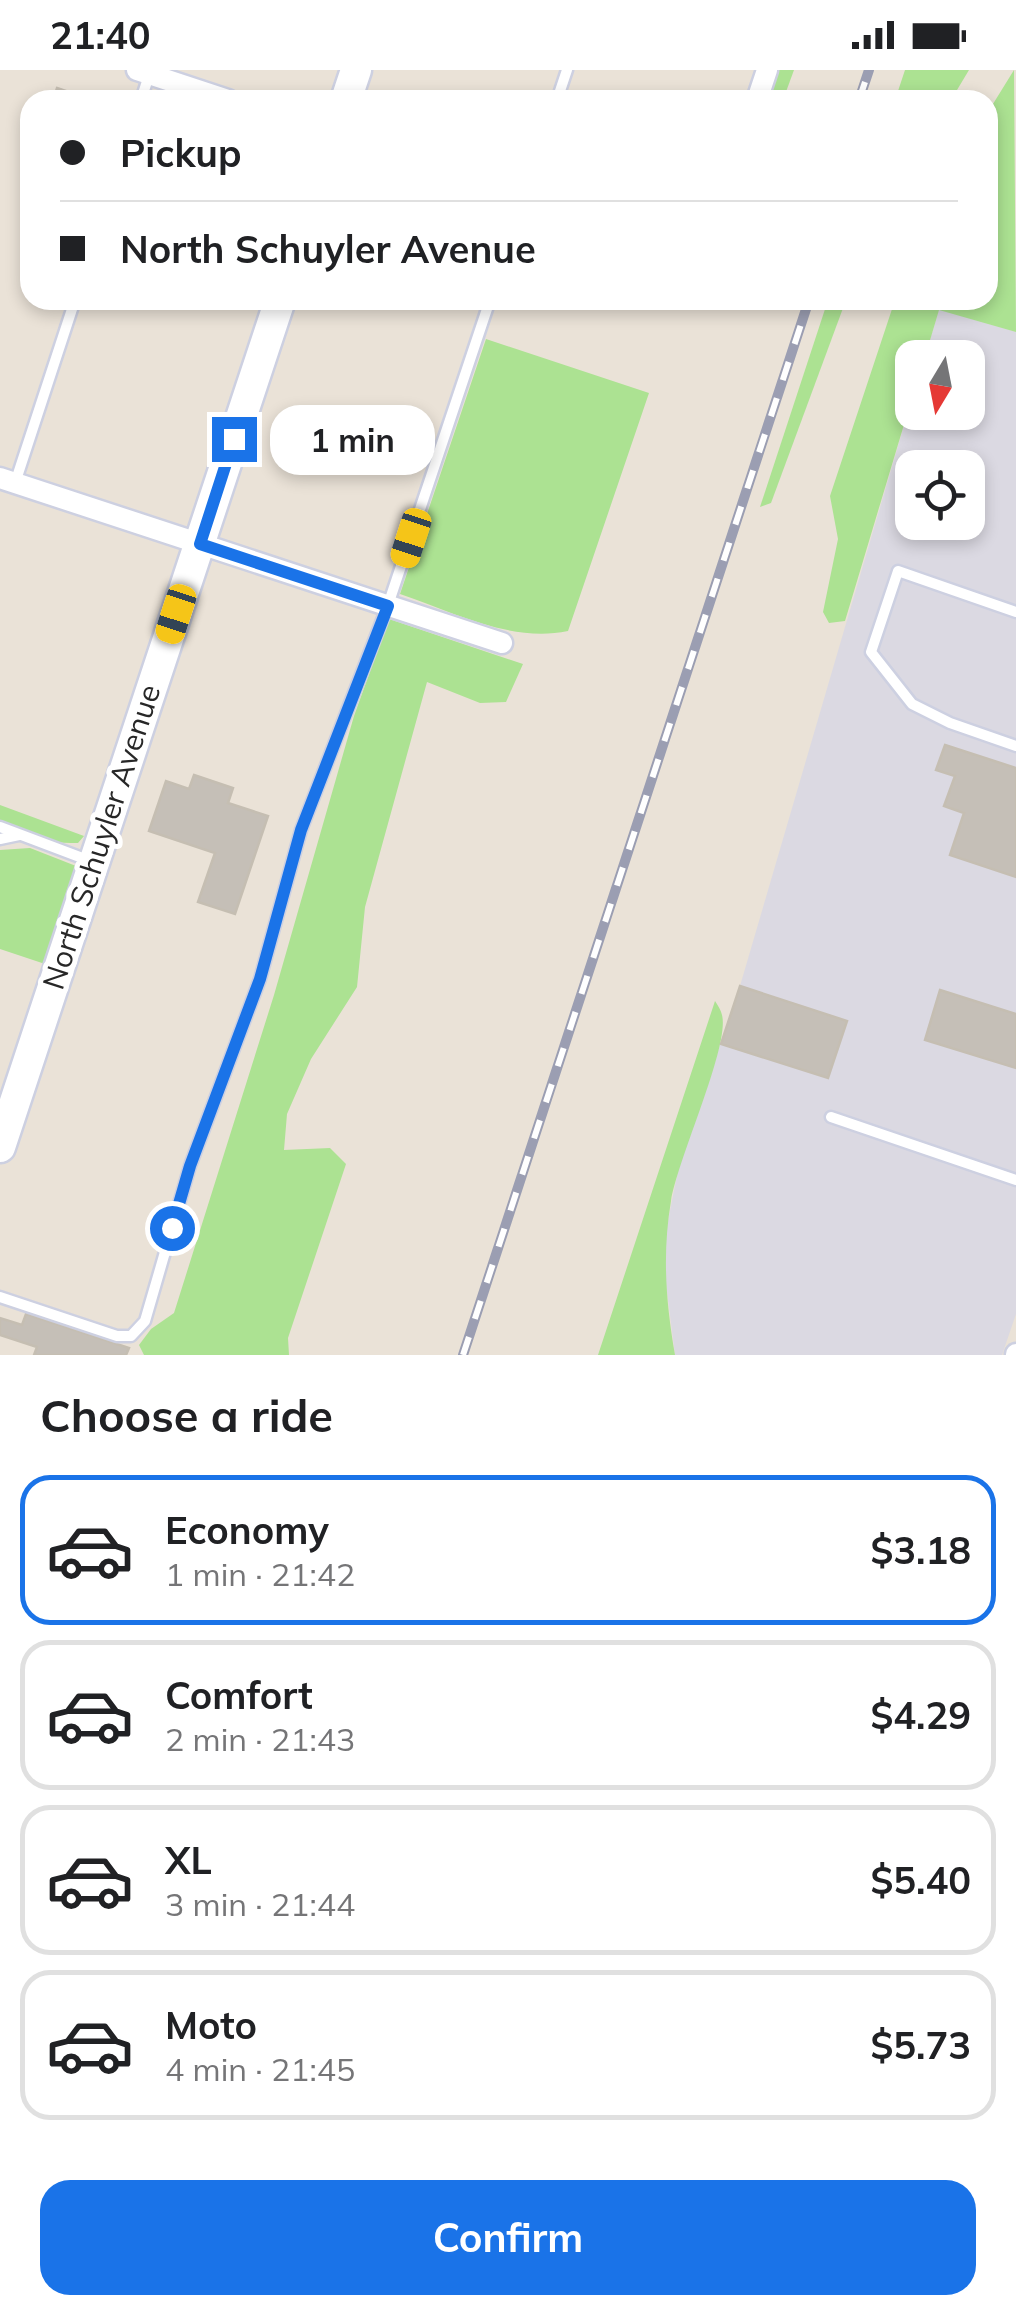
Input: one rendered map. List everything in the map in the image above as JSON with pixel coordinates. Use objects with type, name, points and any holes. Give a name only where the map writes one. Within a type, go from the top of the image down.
[{"type":"street","points":[[146,71],[200,90]]},
{"type":"street","name":"North Schuyler Avenue","points":[[0,1147],[277,310]]},
{"type":"street","points":[[8,480],[502,643]]},
{"type":"lane","points":[[8,480],[71,310]]},
{"type":"lane","points":[[0,1297],[117,1336],[131,1336],[140,1331],[145,1321],[190,1166],[264,965],[301,830],[388,606],[487,310]]},
{"type":"lane","points":[[1016,612],[898,571],[871,652],[912,704],[950,723],[1016,746]]},
{"type":"lane","points":[[0,827],[94,862]]},
{"type":"lane","points":[[0,839],[20,835]]},
{"type":"lane","points":[[831,1117],[1016,1180]]},
{"type":"shaded area","points":[[939,310],[1016,332],[1016,1314],[1002,1355],[675,1355],[664,1268],[666,1231],[679,1165],[740,986],[895,456],[895,540],[985,540],[985,450],[897,450],[903,430],[985,430],[985,340],[930,340]]},
{"type":"green space","points":[[777,70],[794,70],[787,90],[770,90]]},
{"type":"green space","points":[[905,70],[969,70],[957,90],[898,90]]},
{"type":"green space","points":[[1014,70],[1016,332],[939,310],[998,310],[998,96]]},
{"type":"green space","points":[[825,310],[842,310],[771,503],[760,507]]},
{"type":"green space","points":[[892,310],[939,310],[930,340],[895,340],[895,430],[902,430],[845,621],[829,623],[823,612],[838,539],[830,496]]},
{"type":"green space","points":[[486,339],[649,393],[568,631],[546,634],[504,629],[400,594]]},
{"type":"green space","points":[[389,619],[523,664],[506,702],[480,703],[427,682],[365,907],[357,987],[311,1059],[287,1114],[284,1150],[330,1148],[346,1164],[288,1338],[289,1355],[144,1355],[139,1345],[151,1329],[174,1313],[274,995],[354,716]]},
{"type":"green space","points":[[0,805],[84,836],[78,843],[57,842],[20,828],[0,827]]},
{"type":"green space","points":[[30,848],[76,866],[45,964],[0,949],[0,850]]},
{"type":"green space","points":[[715,1001],[722,1015],[718,1051],[676,1182],[668,1221],[666,1278],[675,1355],[598,1355]]},
{"type":"building","points":[[945,745],[1016,768],[1016,877],[950,855],[964,813],[944,806],[955,776],[936,770]]},
{"type":"building","points":[[194,775],[233,788],[228,803],[268,816],[235,914],[198,902],[215,853],[149,831],[166,781],[189,789]]},
{"type":"building","points":[[740,986],[847,1021],[828,1078],[721,1044]]},
{"type":"building","points":[[940,990],[1016,1014],[1016,1068],[925,1040]]},
{"type":"building","points":[[26,1314],[129,1348],[126,1355],[34,1355],[37,1347],[0,1335],[0,1318],[22,1325]]},
{"type":"railway","points":[[862,90],[869,70]]},
{"type":"railway","points":[[463,1355],[806,310]]},
{"type":"route","points":[[172,1228],[190,1166],[260,979],[301,830],[388,606],[200,544],[234,439]]}]
